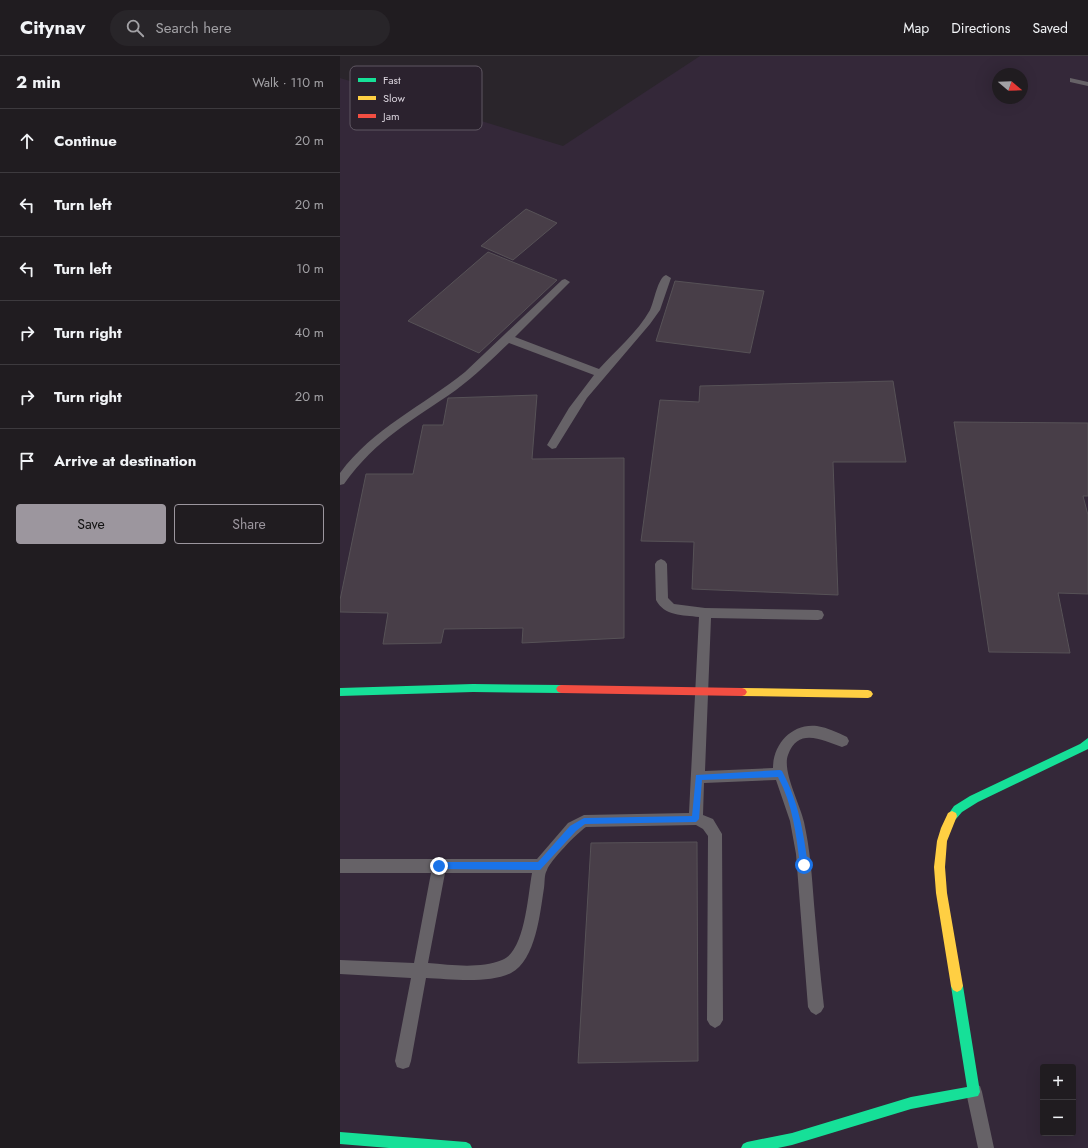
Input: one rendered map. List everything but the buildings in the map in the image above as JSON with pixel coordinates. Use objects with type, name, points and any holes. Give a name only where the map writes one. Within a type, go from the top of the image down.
[{"type":"street","points":[[340,692],[473,688],[868,694]]},
{"type":"street","points":[[747,1148],[792,1139],[911,1103],[974,1092],[939,877],[939,851],[945,828],[958,810],[974,799],[1083,747],[1088,742]]},
{"type":"street","points":[[340,1138],[466,1148]]},
{"type":"lane","points":[[1073,80],[1088,84]]},
{"type":"lane","points":[[552,445],[565,419],[580,397],[647,322],[655,310],[666,278]]},
{"type":"lane","points":[[340,481],[352,464],[377,440],[412,413],[453,386],[497,349],[565,282]]},
{"type":"lane","points":[[507,338],[601,374]]},
{"type":"lane","points":[[661,564],[662,600],[671,608],[705,613],[818,615]]},
{"type":"lane","points":[[696,819],[705,613]]},
{"type":"lane","points":[[816,1007],[804,865],[797,816],[790,793],[780,774],[781,755],[788,743],[802,732],[813,730],[830,734],[842,741]]},
{"type":"lane","points":[[698,777],[780,774]]},
{"type":"lane","points":[[340,967],[475,973],[507,967],[520,955],[530,928],[540,866],[573,828],[584,821],[696,819],[708,824],[715,834],[714,1020]]},
{"type":"lane","points":[[340,866],[540,866]]},
{"type":"lane","points":[[403,1061],[418,970],[439,866]]},
{"type":"lane","points":[[974,1092],[986,1148]]},
{"type":"shaded area","points":[[700,56],[1088,56],[1088,1148],[340,1148],[340,78],[350,81],[350,130],[482,130],[482,121],[563,146]]},
{"type":"traffic: fast","points":[[340,692],[473,688],[561,689]]},
{"type":"traffic: fast","points":[[952,816],[958,809],[974,799],[1083,747],[1088,742]]},
{"type":"traffic: fast","points":[[747,1148],[792,1139],[911,1103],[974,1092],[957,986]]},
{"type":"traffic: fast","points":[[340,1138],[466,1148]]},
{"type":"traffic: slow","points":[[742,692],[868,694]]},
{"type":"traffic: slow","points":[[952,816],[942,841],[939,867],[957,986]]},
{"type":"traffic: jam","points":[[561,689],[742,692]]},
{"type":"route","points":[[439,866],[540,866],[573,828],[584,821],[696,819],[698,777],[780,774],[790,793],[797,816],[804,865]]}]
